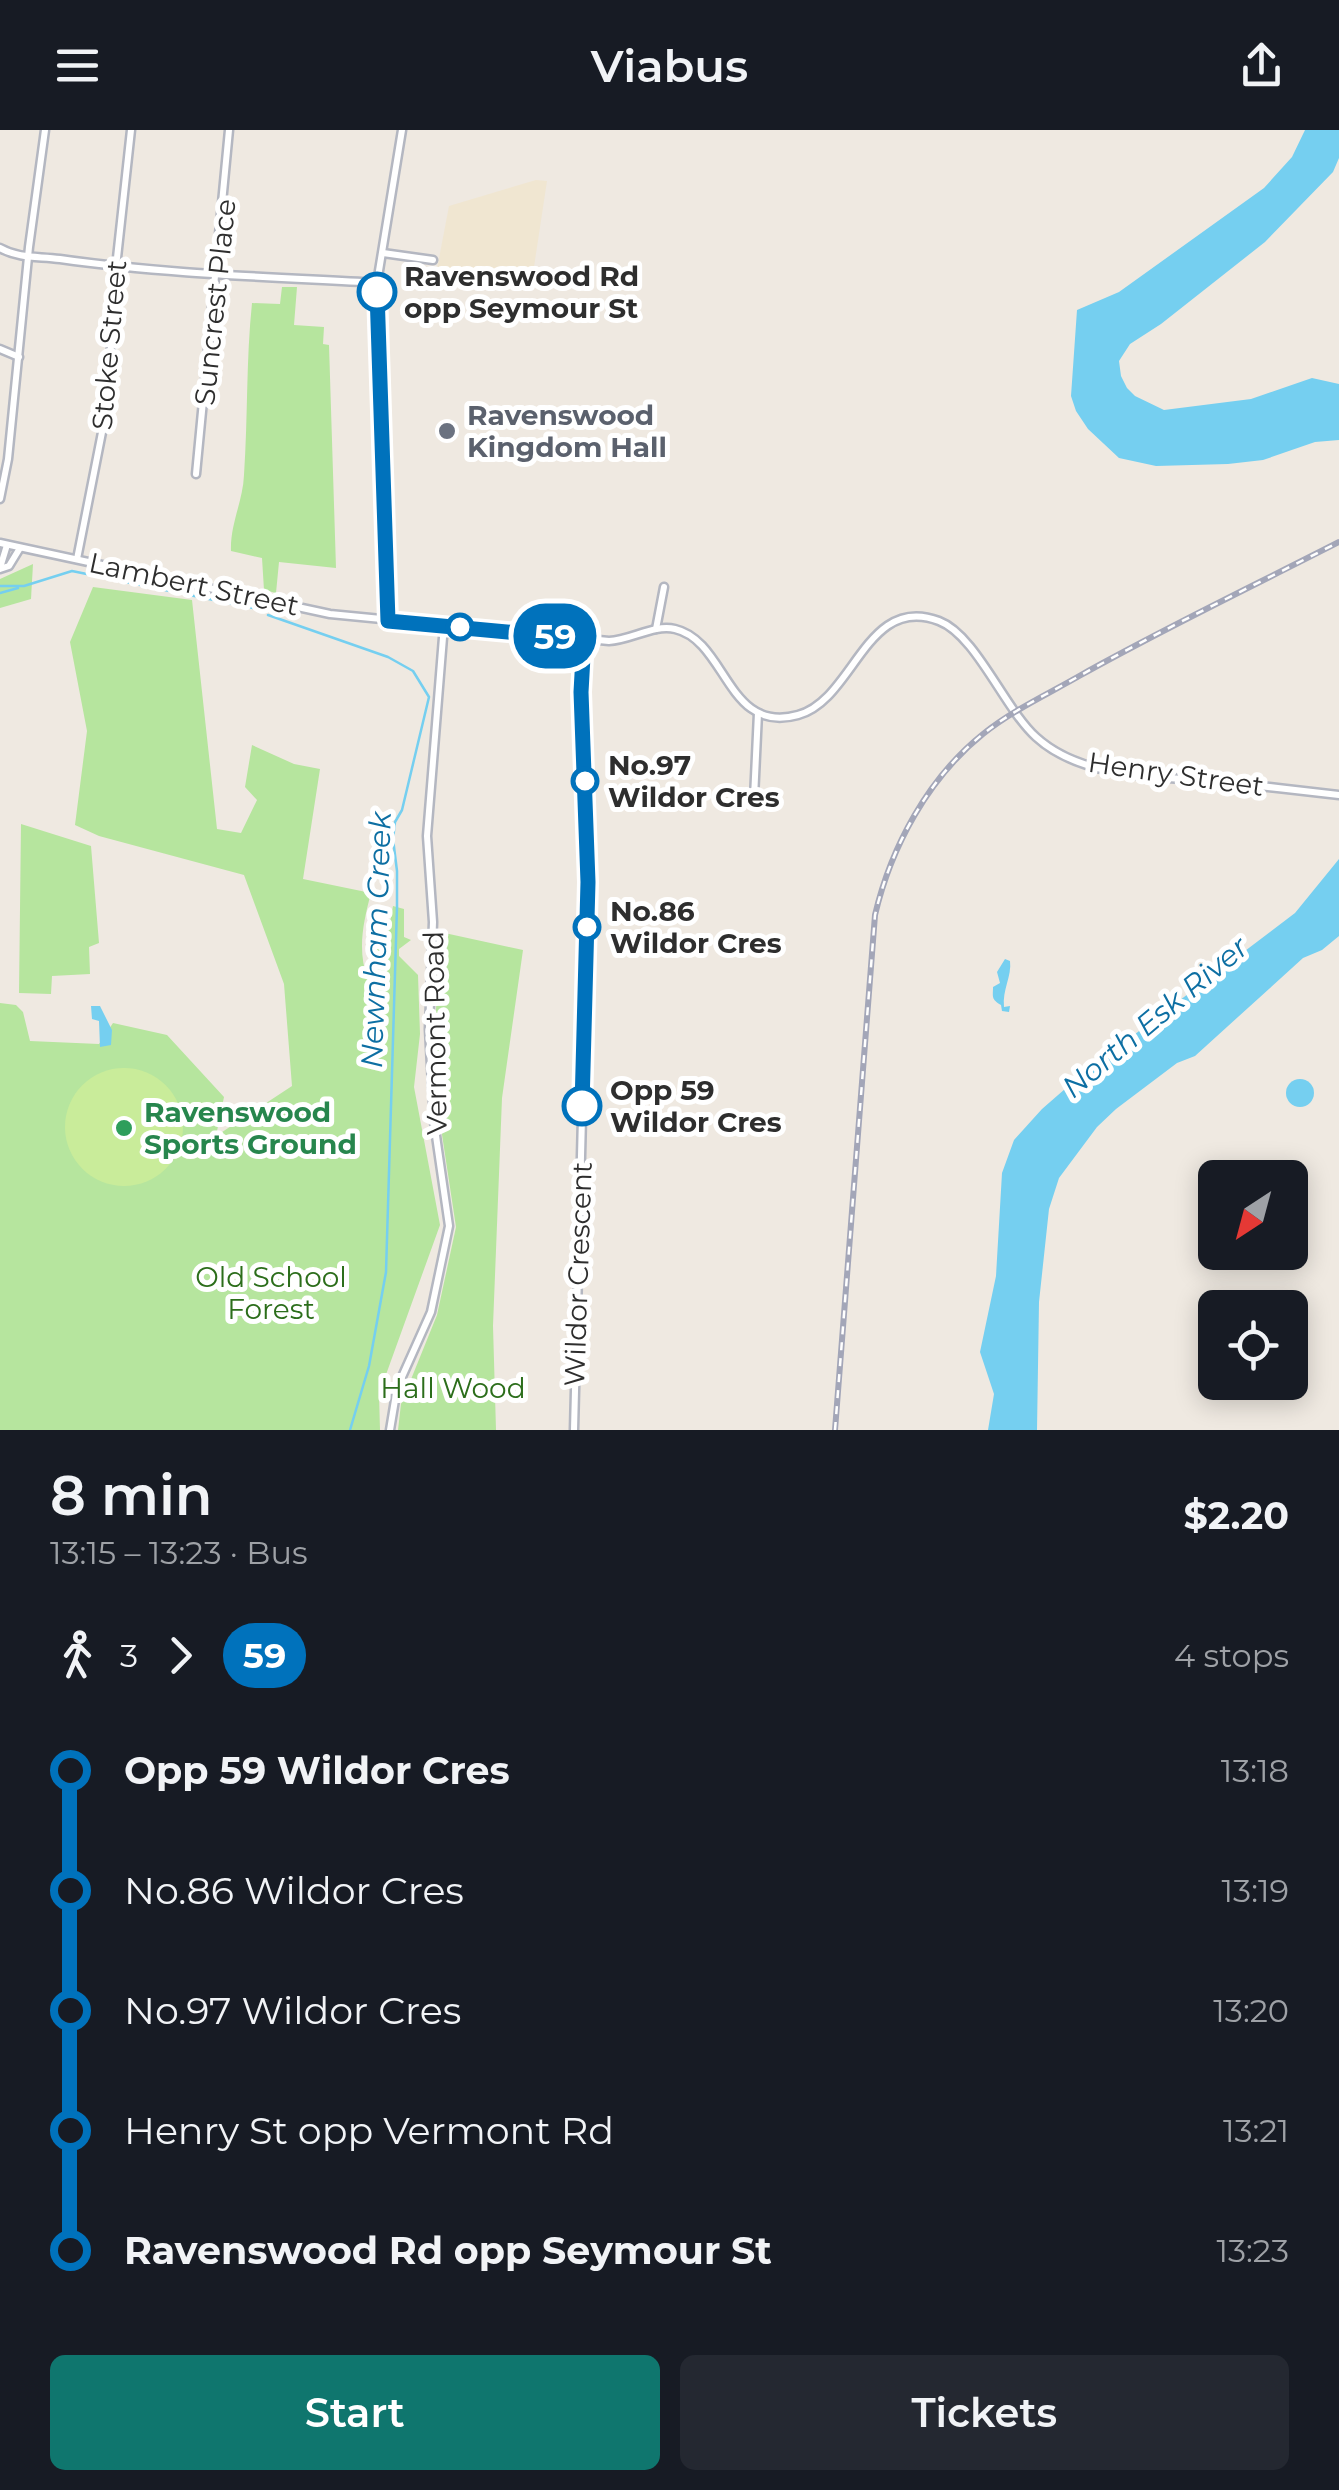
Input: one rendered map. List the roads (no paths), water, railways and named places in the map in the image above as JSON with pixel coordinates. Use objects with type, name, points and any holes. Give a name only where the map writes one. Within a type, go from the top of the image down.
[{"type":"street","points":[[0,500],[45,130]]},
{"type":"street","name":"Stoke Street","points":[[77,558],[106,406],[131,130]]},
{"type":"street","name":"Suncrest Place","points":[[196,474],[229,130]]},
{"type":"street","points":[[402,130],[377,283],[376,316],[388,621],[584,639],[624,640],[656,629],[678,630],[691,636],[739,698],[758,713],[754,798]]},
{"type":"street","points":[[0,248],[15,256],[116,267],[377,283]]},
{"type":"street","points":[[382,253],[433,260]]},
{"type":"street","points":[[0,349],[19,357]]},
{"type":"street","points":[[0,441],[9,444]]},
{"type":"street","points":[[4,544],[0,569],[10,566],[20,548]]},
{"type":"street","name":"Lambert Street","points":[[4,544],[286,606],[388,621]]},
{"type":"street","points":[[656,629],[664,587]]},
{"type":"street","name":"Henry Street","points":[[758,713],[788,717],[813,708],[886,627],[904,618],[925,617],[946,624],[961,637],[1026,728],[1072,760],[1120,771],[1339,796]]},
{"type":"street","name":"Vermont Road","points":[[390,1430],[396,1388],[432,1312],[449,1226],[434,1122],[429,1029],[433,922],[427,836],[444,625]]},
{"type":"street","name":"Wildor Crescent","points":[[574,1430],[588,882],[581,692],[584,639]]},
{"type":"water","points":[[1305,130],[1339,130],[1339,158],[1333,172],[1265,242],[1130,344],[1119,361],[1127,388],[1164,410],[1251,399],[1312,378],[1339,384],[1339,440],[1315,442],[1263,460],[1228,464],[1156,466],[1119,458],[1088,429],[1071,396],[1077,310],[1119,292],[1264,188],[1292,157]]},
{"type":"water","points":[[1339,859],[1339,936],[1322,950],[1303,958],[1195,1056],[1177,1063],[1116,1109],[1097,1127],[1059,1178],[1049,1209],[1039,1302],[1037,1430],[988,1430],[994,1394],[980,1352],[996,1276],[1002,1173],[1014,1140],[1081,1075],[1295,913]]},
{"type":"water","points":[[1005,959],[1010,961],[1004,1001],[1004,1007],[1010,1006],[1009,1012],[1002,1011],[993,996],[993,987],[1000,983],[997,972]]},
{"type":"water","points":[[91,1006],[100,1006],[112,1030],[111,1045],[100,1047],[99,1021],[92,1019]]},
{"type":"water","points":[[1300,1079],[1310,1083],[1314,1093],[1310,1103],[1300,1107],[1290,1103],[1286,1093],[1290,1083]]},
{"type":"waterway","name":"Newnham Creek","points":[[0,586],[24,586],[72,571],[253,608]]},
{"type":"waterway","points":[[0,593],[18,588]]},
{"type":"waterway","name":"Newnham Creek","points":[[268,615],[388,657],[413,671],[429,697],[393,839],[397,907],[386,1272],[369,1366],[350,1430]]},
{"type":"railway","points":[[835,1430],[875,915],[891,864],[914,816],[945,771],[1006,717],[1339,542]]},
{"type":"place","name":"Ravenswood Rd opp Seymour St","points":[[377,292]]},
{"type":"place","name":"Ravenswood Kingdom Hall","points":[[447,431]]},
{"type":"place","name":"No.97 Wildor Cres","points":[[585,781]]},
{"type":"place","name":"No.86 Wildor Cres","points":[[587,927]]},
{"type":"place","name":"Opp 59 Wildor Cres","points":[[582,1106]]},
{"type":"place","name":"Ravenswood Sports Ground","points":[[124,1128]]},
{"type":"water label","name":"North Esk River","points":[[1155,1017]]},
{"type":"park label","name":"Old School Forest","points":[[271,1293]]},
{"type":"park label","name":"Hall Wood","points":[[453,1388]]}]
